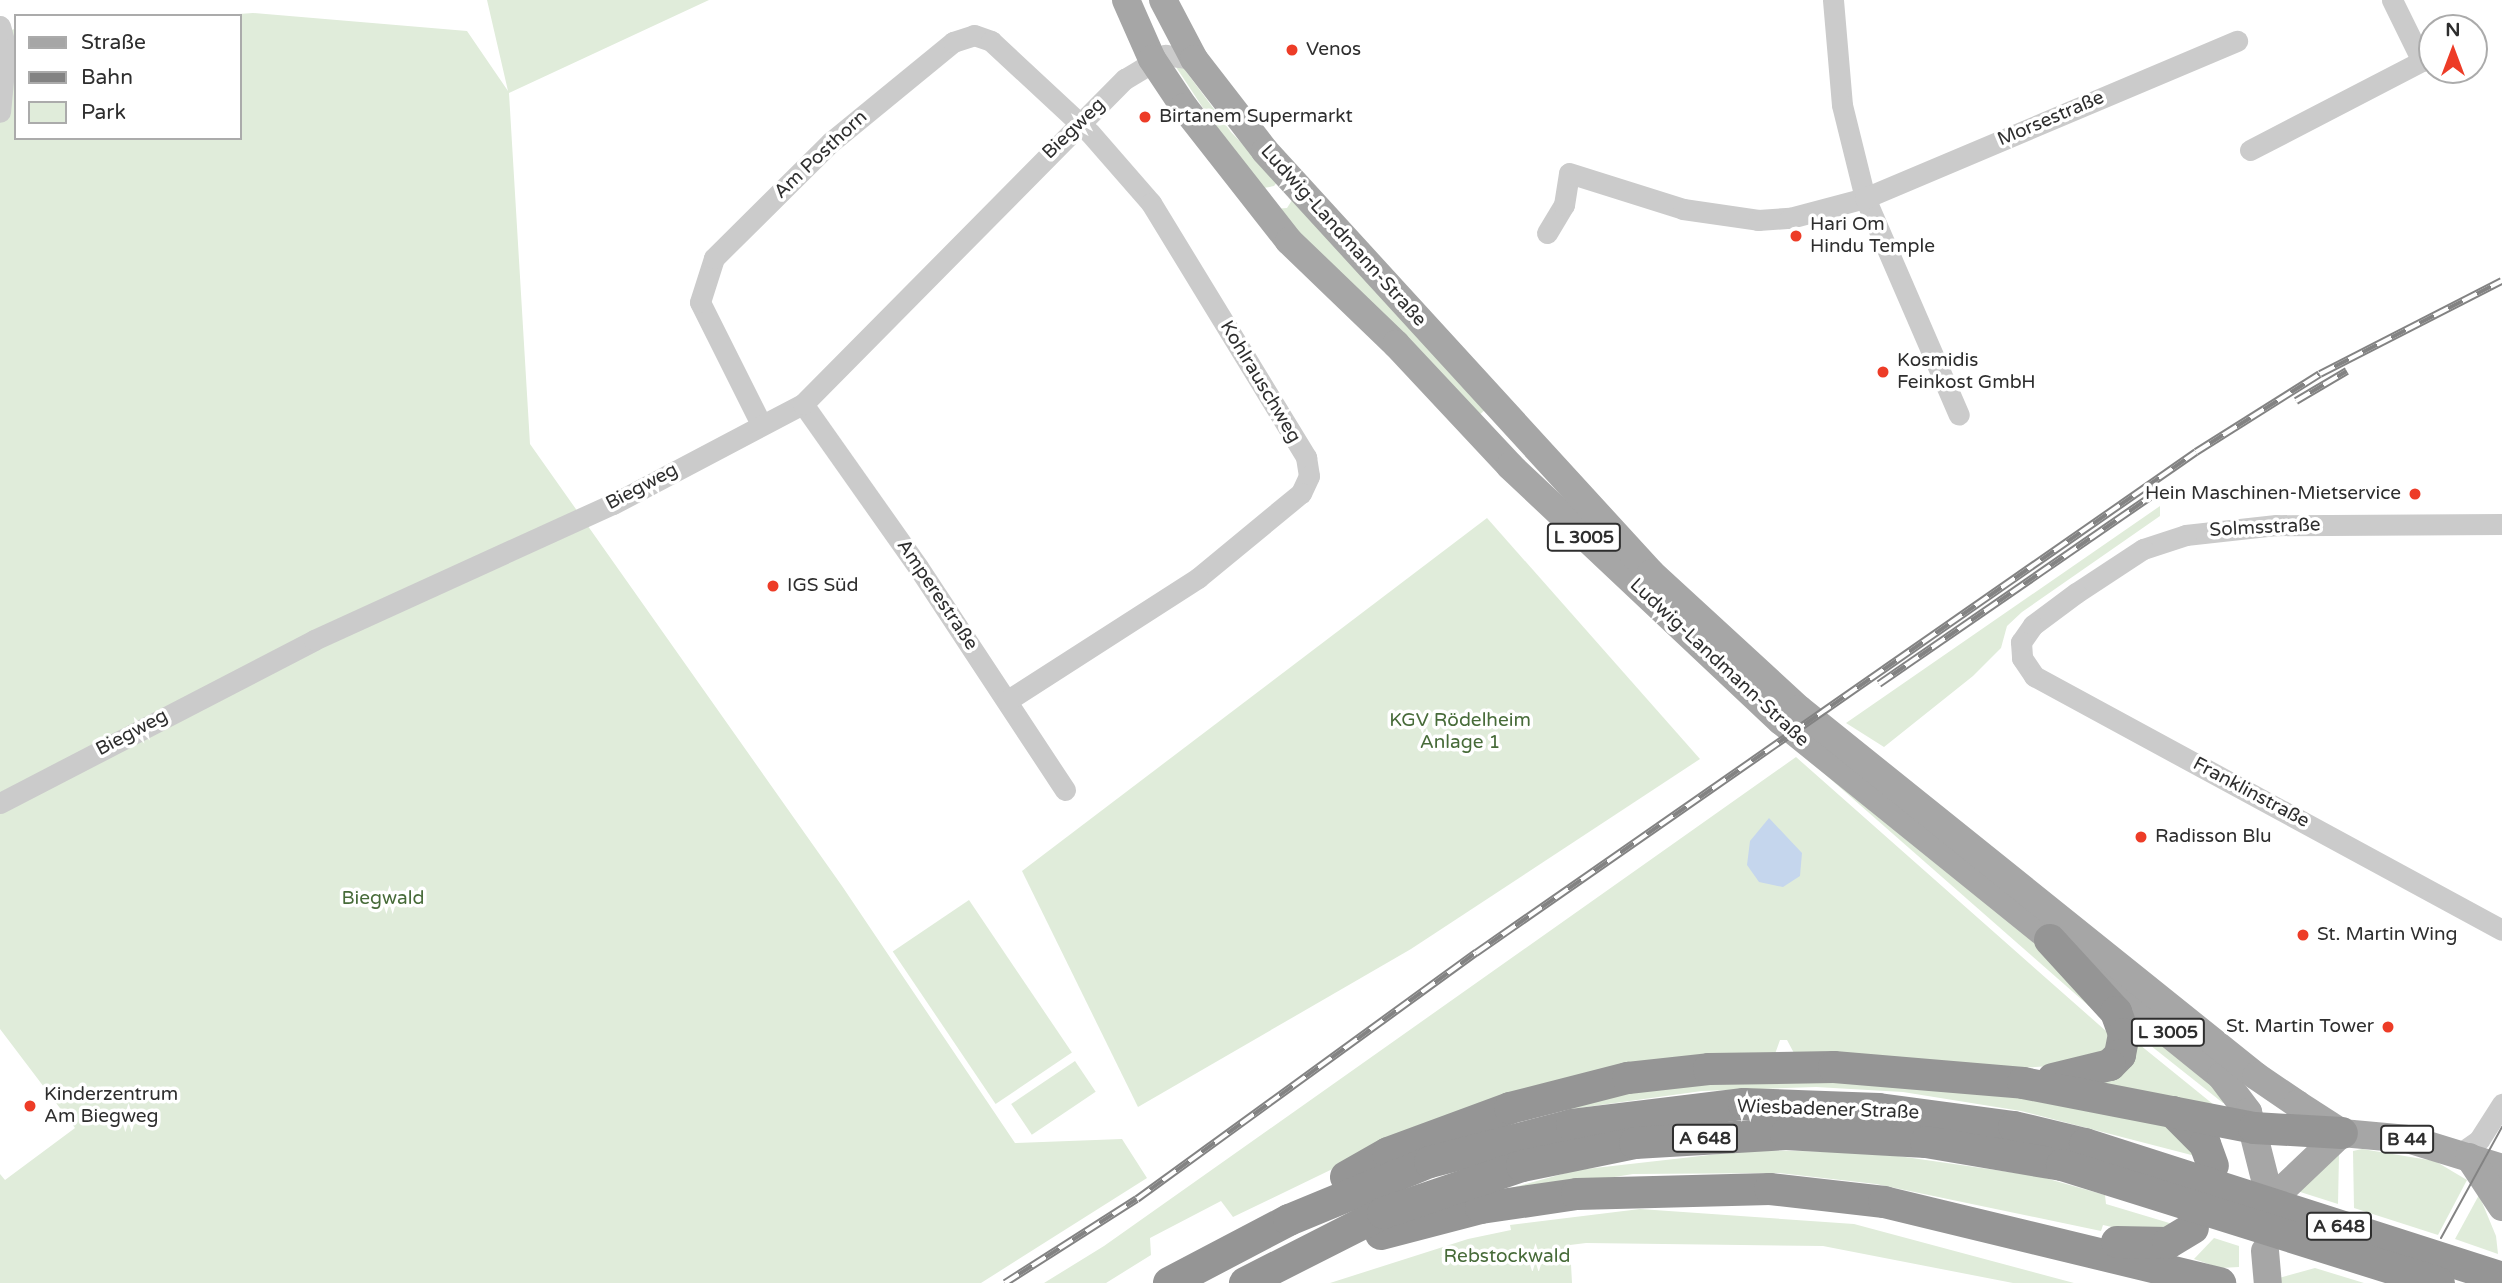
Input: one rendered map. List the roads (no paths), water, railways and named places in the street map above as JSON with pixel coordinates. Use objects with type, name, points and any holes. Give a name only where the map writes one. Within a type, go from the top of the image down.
[{"type":"highway","points":[[2023,1083],[2100,1070],[2115,1061],[2122,1048],[2124,1034],[2116,1012],[2050,940]]},
{"type":"highway","points":[[1289,1220],[1357,1170],[1388,1153],[1510,1108],[1628,1078],[1787,1066],[2023,1083],[2255,1129],[2342,1133]]},
{"type":"highway","name":"Wiesbadener Straße","points":[[1169,1283],[1289,1220],[1374,1183],[1515,1138],[1637,1115],[1744,1104],[1951,1116],[2085,1144],[2172,1185]]},
{"type":"highway","points":[[2172,1111],[2205,1144],[2213,1166]]},
{"type":"highway","name":"Wiesbadener Straße","points":[[1253,1279],[1383,1213],[1437,1192],[1522,1166],[1635,1143],[1786,1134],[1862,1135],[2035,1160],[2172,1185]]},
{"type":"highway","name":"A 648","points":[[2172,1185],[2502,1278]]},
{"type":"highway","name":"A 648","points":[[2172,1185],[2439,1283]]},
{"type":"highway","points":[[1253,1279],[1439,1217],[1577,1194],[1711,1188],[1818,1192],[1954,1218],[2220,1283]]},
{"type":"highway","points":[[1954,1218],[2021,1222],[2141,1245],[2168,1242],[2193,1228]]},
{"type":"main road","name":"Ludwig-Landmann-Straße","points":[[1126,0],[1153,59],[1247,193],[1289,241],[1396,344],[1510,466],[1790,715],[1820,741],[2050,940],[2221,1076],[2239,1098],[2255,1129],[2275,1186],[2342,1133],[2256,1076],[1820,741]]},
{"type":"main road","name":"Ludwig-Landmann-Straße","points":[[1163,0],[1195,60],[1292,181],[1651,573],[1790,715]]},
{"type":"main road","points":[[1247,193],[1280,200],[1289,196],[1292,181]]},
{"type":"main road","name":"B 44","points":[[2342,1133],[2408,1139],[2502,1168]]},
{"type":"main road","points":[[2464,1156],[2502,1207]]},
{"type":"main road","points":[[2265,1251],[2268,1283]]},
{"type":"street","points":[[1833,0],[1842,105],[1865,198],[1959,415]]},
{"type":"street","points":[[2250,150],[2422,61],[2392,0]]},
{"type":"street","points":[[0,26],[6,49],[0,111]]},
{"type":"street","name":"Am Posthorn","points":[[761,424],[699,302],[703,279],[714,258],[831,142],[953,42],[974,35],[991,41],[1078,123]]},
{"type":"street","name":"Morsestraße","points":[[1547,233],[1564,205],[1569,173],[1683,209],[1758,220],[1790,218],[1865,198],[2237,41]]},
{"type":"street","points":[[1153,59],[1165,55],[1195,60]]},
{"type":"street","name":"Biegweg","points":[[0,803],[314,640],[613,504],[803,404],[1078,123],[1153,59]]},
{"type":"street","name":"Kohlrauschweg","points":[[1008,700],[1198,578],[1301,493],[1309,476],[1306,457],[1151,203],[1078,123]]},
{"type":"street","name":"Amperestraße","points":[[803,404],[1008,700],[1065,790]]},
{"type":"street","name":"Solmsstraße","points":[[2021,642],[2033,625],[2143,549],[2186,535],[2276,525],[2502,524]]},
{"type":"street","name":"Franklinstraße","points":[[2021,642],[2022,658],[2034,676],[2502,930]]},
{"type":"street","points":[[2464,1156],[2479,1140],[2502,1104]]},
{"type":"water","points":[[1769,818],[1802,853],[1800,876],[1783,887],[1759,882],[1747,865],[1750,841]]},
{"type":"tram line","points":[[2441,1238],[2502,1127]]},
{"type":"railway","points":[[1005,1283],[1137,1199],[1476,953],[2196,452],[2320,374],[2502,281]]},
{"type":"railway","points":[[2296,401],[2347,371]]},
{"type":"railway","points":[[1879,684],[2150,497]]},
{"type":"place","name":"Venos","points":[[1292,50]]},
{"type":"place","name":"Birtanem Supermarkt","points":[[1145,117]]},
{"type":"place","name":"Hari Om Hindu Temple","points":[[1796,236]]},
{"type":"place","name":"Kosmidis Feinkost GmbH","points":[[1883,372]]},
{"type":"place","name":"Hein Maschinen-Mietservice","points":[[2415,494]]},
{"type":"place","name":"IGS Süd","points":[[773,586]]},
{"type":"place","name":"Radisson Blu","points":[[2141,837]]},
{"type":"place","name":"St. Martin Wing","points":[[2303,935]]},
{"type":"place","name":"St. Martin Tower","points":[[2388,1027]]},
{"type":"place","name":"Kinderzentrum Am Biegweg","points":[[30,1106]]},
{"type":"park label","name":"KGV Rödelheim Anlage 1","points":[[1460,732]]},
{"type":"park label","name":"Biegwald","points":[[383,899]]},
{"type":"park label","name":"Rebstockwald","points":[[1507,1257]]}]
